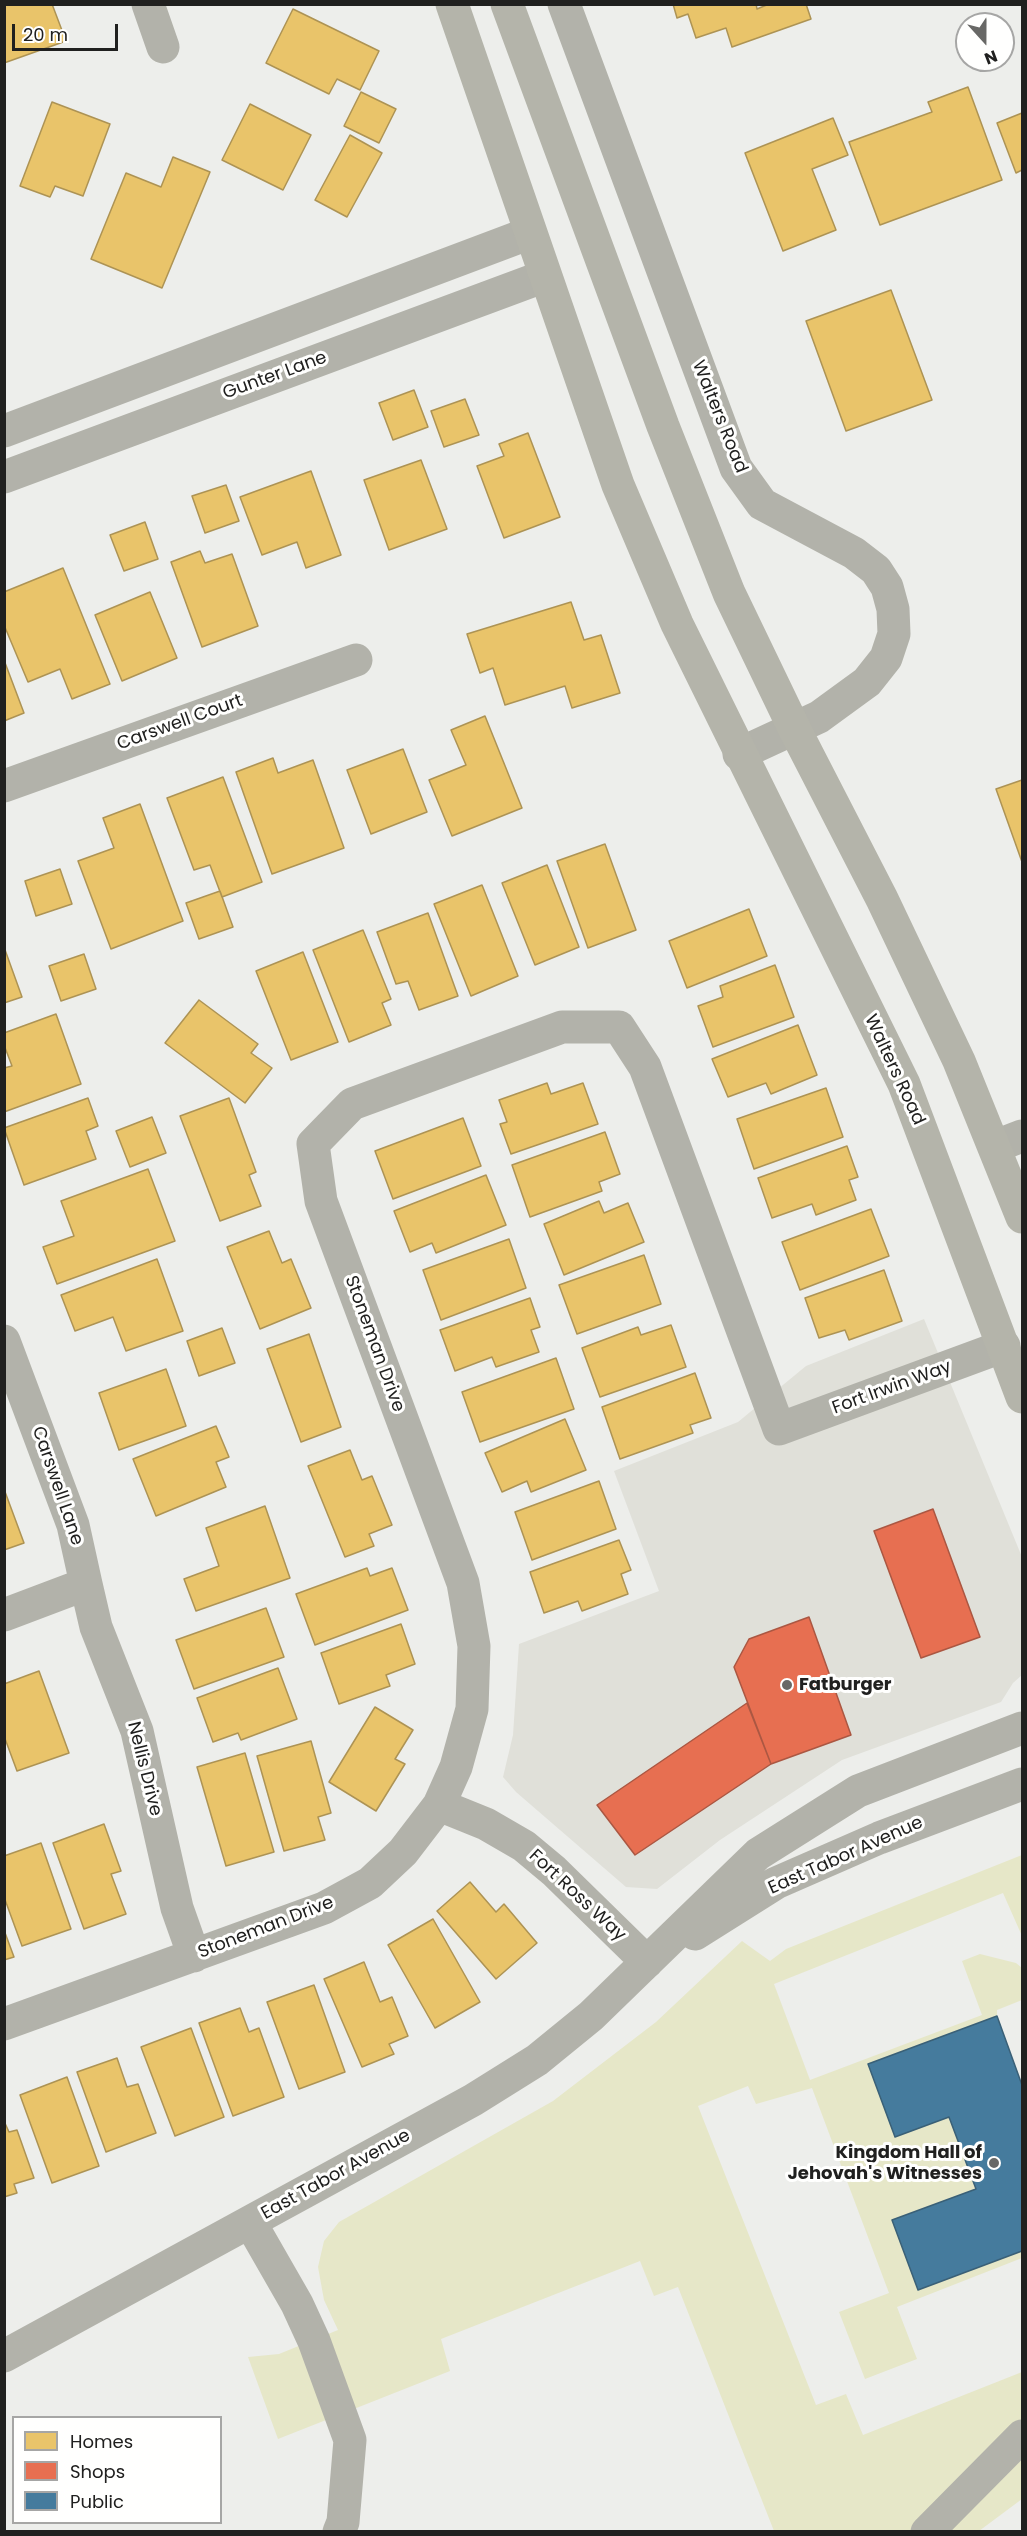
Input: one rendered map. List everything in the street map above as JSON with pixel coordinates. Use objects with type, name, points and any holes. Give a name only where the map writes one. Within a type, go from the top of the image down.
[{"type":"main road","name":"Walters Road","points":[[452,4],[618,485],[677,624],[739,754],[904,1084],[1023,1397]]},
{"type":"main road","points":[[507,4],[667,437],[729,593],[795,730],[882,899],[959,1061],[1009,1141],[1023,1217]]},
{"type":"street","points":[[148,4],[163,47]]},
{"type":"street","name":"Walters Road","points":[[564,4],[736,468],[762,504],[855,553],[876,570],[887,587],[893,609],[894,634],[886,658],[867,682],[819,717],[739,754]]},
{"type":"street","points":[[4,431],[531,233]]},
{"type":"street","name":"Gunter Lane","points":[[4,477],[545,276]]},
{"type":"street","name":"Carswell Court","points":[[4,786],[356,660]]},
{"type":"street","name":"Stoneman Drive","points":[[4,2024],[324,1908],[370,1883],[403,1852],[439,1805],[456,1767],[471,1709],[474,1646],[463,1583],[321,1201],[313,1144],[352,1104],[562,1027],[619,1027],[645,1067],[779,1429]]},
{"type":"street","name":"Carswell Lane","points":[[4,1341],[73,1525],[86,1584]]},
{"type":"street","name":"Fort Irwin Way","points":[[779,1429],[1004,1346]]},
{"type":"street","points":[[4,1615],[86,1584]]},
{"type":"street","name":"Nellis Drive","points":[[86,1584],[96,1627],[137,1731],[177,1908],[194,1956]]},
{"type":"street","name":"East Tabor Avenue","points":[[4,2356],[472,2100],[537,2060],[591,2016],[759,1854],[858,1791],[1023,1728]]},
{"type":"street","name":"East Tabor Avenue","points":[[647,1962],[776,1883],[879,1838],[1023,1784]]},
{"type":"street","name":"Fort Ross Way","points":[[439,1805],[486,1824],[524,1846],[554,1871],[647,1962]]},
{"type":"street","points":[[250,2222],[297,2304],[314,2341],[350,2440],[343,2522],[339,2532]]},
{"type":"street","points":[[927,2532],[1008,2460],[1023,2436]]},
{"type":"shaded area","points":[[924,1319],[1022,1557],[1022,1675],[1013,1683],[1001,1702],[842,1760],[720,1840],[657,1889],[626,1887],[516,1792],[503,1777],[513,1735],[519,1644],[659,1591],[614,1471],[738,1422],[806,1366]]},
{"type":"green space","points":[[1022,1855],[1022,1936],[1003,1893],[774,1984],[810,2080],[982,2015],[962,1961],[980,1954],[1016,1963],[1022,1968],[1022,2000],[997,2010],[997,2016],[868,2064],[895,2137],[949,2117],[976,2189],[892,2220],[918,2289],[1022,2251],[1022,2258],[897,2307],[917,2359],[865,2379],[839,2312],[889,2293],[812,2088],[756,2104],[748,2086],[698,2106],[816,2405],[846,2394],[863,2435],[1022,2372],[1022,2499],[979,2531],[774,2531],[678,2287],[654,2296],[640,2261],[441,2339],[450,2371],[278,2439],[248,2357],[279,2354],[338,2330],[324,2300],[318,2267],[324,2241],[339,2222],[553,2101],[656,2022],[742,1941],[770,1961],[786,1949]]},
{"type":"building: Homes","points":[[4,4],[52,4],[66,41],[4,63]]},
{"type":"building: Homes","points":[[673,4],[756,4],[757,9],[769,4],[806,4],[811,19],[732,47],[726,28],[696,38],[688,14],[677,18]]},
{"type":"building: Homes","points":[[293,9],[379,51],[360,90],[337,79],[329,94],[266,63]]},
{"type":"building: Homes","points":[[968,87],[1002,180],[880,225],[849,142],[932,112],[928,102]]},
{"type":"building: Homes","points":[[361,92],[396,109],[379,143],[344,126]]},
{"type":"building: Homes","points":[[52,102],[110,124],[83,196],[55,186],[50,197],[20,186]]},
{"type":"building: Homes","points":[[250,104],[311,135],[283,190],[222,160]]},
{"type":"building: Homes","points":[[1022,113],[1022,170],[1016,173],[997,123]]},
{"type":"building: Homes","points":[[833,118],[848,155],[812,169],[836,230],[783,251],[745,153]]},
{"type":"building: Homes","points":[[350,135],[382,153],[347,217],[315,200]]},
{"type":"building: Homes","points":[[173,157],[210,172],[162,288],[91,259],[126,173],[161,187]]},
{"type":"building: Homes","points":[[891,290],[932,400],[846,431],[806,321]]},
{"type":"building: Homes","points":[[414,390],[428,427],[393,440],[379,403]]},
{"type":"building: Homes","points":[[465,399],[479,435],[444,447],[431,411]]},
{"type":"building: Homes","points":[[528,433],[560,517],[504,538],[477,466],[504,456],[499,444]]},
{"type":"building: Homes","points":[[421,460],[447,529],[389,550],[364,480]]},
{"type":"building: Homes","points":[[311,471],[341,555],[306,568],[297,542],[262,555],[240,497]]},
{"type":"building: Homes","points":[[226,485],[239,521],[205,533],[192,496]]},
{"type":"building: Homes","points":[[145,522],[158,559],[124,571],[110,535]]},
{"type":"building: Homes","points":[[200,551],[205,563],[232,554],[258,626],[202,647],[171,562]]},
{"type":"building: Homes","points":[[63,568],[110,684],[72,699],[60,669],[28,682],[4,625],[4,592]]},
{"type":"building: Homes","points":[[150,592],[177,658],[122,681],[95,615]]},
{"type":"building: Homes","points":[[571,602],[584,640],[601,635],[620,693],[572,708],[565,686],[505,705],[493,668],[480,673],[467,634]]},
{"type":"building: Homes","points":[[4,660],[24,713],[4,721]]},
{"type":"building: Homes","points":[[485,716],[522,808],[452,836],[429,780],[466,765],[451,730]]},
{"type":"building: Homes","points":[[403,749],[427,812],[371,834],[347,770]]},
{"type":"building: Homes","points":[[273,758],[278,773],[313,760],[344,848],[272,874],[236,772]]},
{"type":"building: Homes","points":[[223,777],[262,882],[222,897],[210,865],[194,870],[167,798]]},
{"type":"building: Homes","points":[[1022,780],[1022,862],[996,789]]},
{"type":"building: Homes","points":[[140,804],[183,921],[111,949],[78,861],[114,848],[103,818]]},
{"type":"building: Homes","points":[[605,844],[636,930],[588,948],[557,861]]},
{"type":"building: Homes","points":[[547,865],[579,947],[535,965],[502,883]]},
{"type":"building: Homes","points":[[60,869],[72,904],[36,916],[25,881]]},
{"type":"building: Homes","points":[[482,885],[518,976],[471,996],[434,904]]},
{"type":"building: Homes","points":[[220,891],[233,927],[199,939],[186,903]]},
{"type":"building: Homes","points":[[749,909],[767,956],[687,988],[669,941]]},
{"type":"building: Homes","points":[[428,913],[458,996],[419,1010],[408,981],[396,984],[377,932]]},
{"type":"building: Homes","points":[[363,930],[391,999],[382,1003],[391,1025],[349,1042],[313,950]]},
{"type":"building: Homes","points":[[4,947],[22,997],[4,1003]]},
{"type":"building: Homes","points":[[303,952],[338,1042],[291,1060],[256,971]]},
{"type":"building: Homes","points":[[84,954],[96,989],[61,1001],[49,966]]},
{"type":"building: Homes","points":[[775,965],[794,1017],[713,1047],[698,1006],[723,997],[720,986]]},
{"type":"building: Homes","points":[[199,1000],[258,1044],[251,1053],[272,1068],[245,1103],[165,1043]]},
{"type":"building: Homes","points":[[56,1014],[81,1084],[4,1112],[4,1068],[12,1066],[4,1045],[4,1033]]},
{"type":"building: Homes","points":[[798,1025],[817,1075],[771,1094],[766,1083],[728,1097],[712,1059]]},
{"type":"building: Homes","points":[[547,1083],[551,1094],[583,1083],[598,1124],[511,1154],[500,1124],[507,1122],[499,1100]]},
{"type":"building: Homes","points":[[826,1088],[843,1137],[754,1169],[737,1119]]},
{"type":"building: Homes","points":[[88,1098],[98,1126],[86,1131],[96,1159],[24,1185],[4,1128]]},
{"type":"building: Homes","points":[[229,1098],[256,1172],[249,1175],[261,1206],[220,1221],[180,1116]]},
{"type":"building: Homes","points":[[152,1117],[166,1153],[130,1167],[116,1131]]},
{"type":"building: Homes","points":[[463,1118],[481,1166],[393,1199],[375,1151]]},
{"type":"building: Homes","points":[[605,1132],[620,1174],[599,1182],[602,1191],[530,1217],[512,1165]]},
{"type":"building: Homes","points":[[847,1146],[858,1177],[849,1180],[856,1200],[816,1215],[812,1204],[772,1218],[758,1178]]},
{"type":"building: Homes","points":[[148,1169],[175,1241],[57,1284],[43,1247],[74,1236],[61,1201]]},
{"type":"building: Homes","points":[[486,1175],[506,1225],[436,1253],[432,1243],[410,1252],[394,1211]]},
{"type":"building: Homes","points":[[599,1201],[604,1213],[628,1203],[644,1242],[564,1275],[544,1224]]},
{"type":"building: Homes","points":[[871,1209],[889,1256],[800,1290],[782,1242]]},
{"type":"building: Homes","points":[[269,1231],[282,1263],[291,1259],[311,1308],[260,1329],[227,1247]]},
{"type":"building: Homes","points":[[509,1239],[526,1288],[441,1320],[423,1270]]},
{"type":"building: Homes","points":[[644,1255],[661,1304],[577,1334],[559,1285]]},
{"type":"building: Homes","points":[[157,1259],[183,1331],[126,1351],[113,1317],[75,1331],[61,1295]]},
{"type":"building: Homes","points":[[884,1270],[902,1321],[849,1340],[845,1330],[819,1338],[805,1298]]},
{"type":"building: Homes","points":[[530,1298],[540,1327],[531,1330],[539,1352],[496,1367],[492,1357],[455,1371],[440,1330]]},
{"type":"building: Homes","points":[[671,1325],[686,1367],[600,1397],[582,1348],[638,1327],[641,1335]]},
{"type":"building: Homes","points":[[222,1328],[235,1363],[199,1376],[187,1341]]},
{"type":"building: Homes","points":[[309,1334],[341,1427],[301,1442],[267,1349]]},
{"type":"building: Homes","points":[[556,1358],[574,1409],[480,1442],[462,1392]]},
{"type":"building: Homes","points":[[166,1369],[186,1426],[119,1450],[99,1393]]},
{"type":"building: Homes","points":[[695,1373],[711,1418],[690,1425],[693,1433],[620,1459],[602,1407]]},
{"type":"building: Homes","points":[[565,1419],[586,1470],[531,1492],[527,1481],[502,1492],[485,1453]]},
{"type":"building: Homes","points":[[216,1426],[229,1457],[216,1462],[226,1487],[156,1516],[133,1459]]},
{"type":"building: Homes","points":[[350,1450],[362,1480],[372,1476],[392,1525],[369,1534],[374,1546],[345,1557],[308,1466]]},
{"type":"building: Homes","points":[[599,1481],[616,1529],[532,1560],[515,1512]]},
{"type":"building: Homes","points":[[4,1489],[24,1543],[4,1550]]},
{"type":"building: Homes","points":[[265,1506],[290,1578],[196,1611],[184,1579],[219,1566],[206,1528]]},
{"type":"building: Homes","points":[[619,1540],[631,1570],[621,1574],[628,1594],[582,1611],[578,1601],[544,1613],[530,1572]]},
{"type":"building: Homes","points":[[367,1568],[370,1576],[392,1568],[408,1610],[315,1645],[296,1594]]},
{"type":"building: Homes","points":[[266,1608],[284,1657],[194,1689],[176,1640]]},
{"type":"building: Homes","points":[[401,1624],[415,1664],[386,1675],[390,1686],[339,1704],[321,1653]]},
{"type":"building: Homes","points":[[278,1668],[297,1719],[241,1740],[238,1733],[213,1742],[197,1698]]},
{"type":"building: Homes","points":[[39,1671],[69,1753],[17,1771],[4,1736],[4,1684]]},
{"type":"building: Homes","points":[[375,1707],[413,1730],[395,1759],[405,1764],[376,1811],[329,1782]]},
{"type":"building: Homes","points":[[311,1741],[331,1813],[318,1817],[325,1840],[284,1851],[257,1756]]},
{"type":"building: Homes","points":[[245,1753],[274,1852],[226,1866],[197,1767]]},
{"type":"building: Homes","points":[[104,1824],[121,1871],[111,1874],[126,1914],[84,1929],[53,1843]]},
{"type":"building: Homes","points":[[41,1843],[71,1929],[22,1946],[4,1897],[4,1856]]},
{"type":"building: Homes","points":[[470,1882],[496,1912],[504,1904],[537,1943],[496,1979],[437,1911]]},
{"type":"building: Homes","points":[[433,1919],[480,2002],[435,2028],[388,1945]]},
{"type":"building: Homes","points":[[4,1930],[14,1957],[4,1960]]},
{"type":"building: Homes","points":[[364,1962],[380,2002],[392,1997],[408,2036],[389,2044],[394,2054],[362,2067],[324,1979]]},
{"type":"building: Homes","points":[[314,1985],[345,2072],[299,2089],[267,2002]]},
{"type":"building: Homes","points":[[240,2008],[249,2032],[259,2028],[284,2097],[233,2116],[199,2023]]},
{"type":"building: Homes","points":[[191,2028],[224,2117],[175,2136],[141,2047]]},
{"type":"building: Homes","points":[[117,2058],[127,2087],[138,2084],[156,2133],[106,2152],[77,2072]]},
{"type":"building: Homes","points":[[67,2077],[99,2166],[52,2183],[20,2095]]},
{"type":"building: Homes","points":[[4,2121],[9,2132],[17,2130],[34,2178],[14,2184],[17,2193],[4,2197]]},
{"type":"building: Shops","points":[[933,1509],[980,1637],[921,1658],[874,1531]]},
{"type":"building: Shops","name":"Fatburger","points":[[809,1617],[851,1735],[771,1764],[734,1667],[749,1639]]},
{"type":"building: Shops","points":[[747,1703],[771,1764],[635,1855],[597,1805]]},
{"type":"building: Public","name":"Kingdom Hall of Jehovah's Witnesses","points":[[997,2016],[1022,2085],[1022,2251],[918,2290],[892,2220],[976,2189],[949,2117],[895,2137],[868,2064]]},
{"type":"place","name":"Fatburger","points":[[787,1685]]},
{"type":"place","name":"Kingdom Hall of Jehovah's Witnesses","points":[[994,2163]]}]
